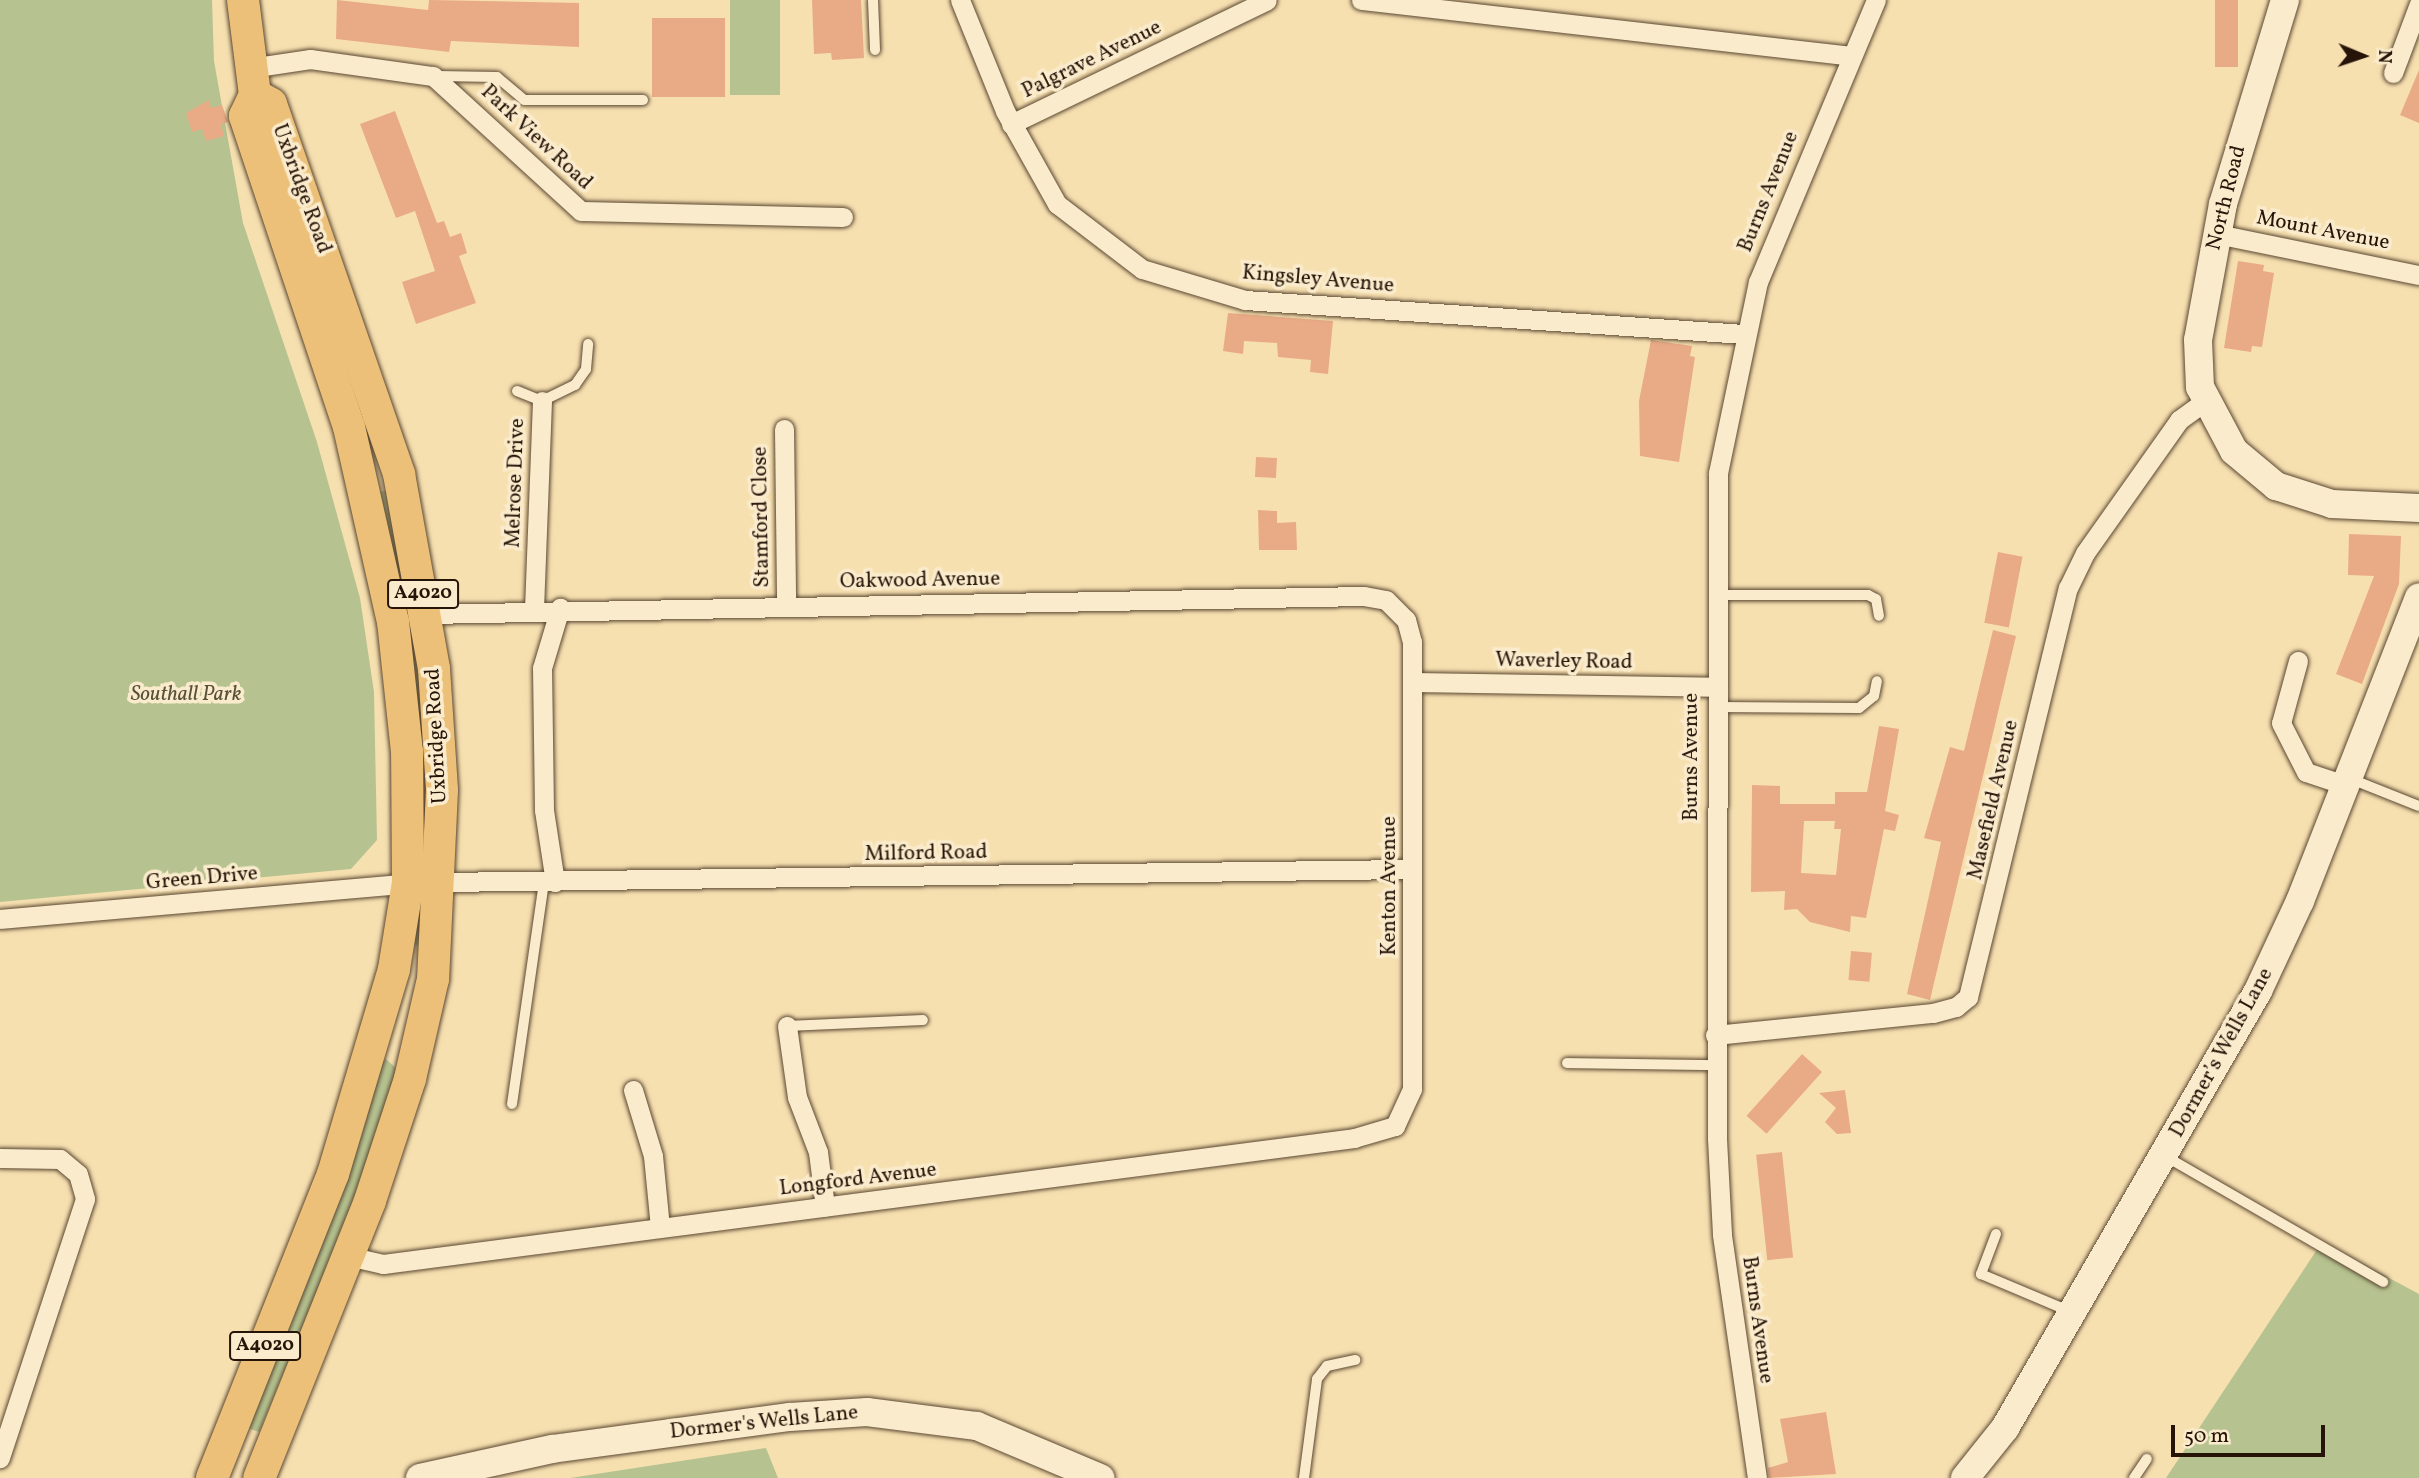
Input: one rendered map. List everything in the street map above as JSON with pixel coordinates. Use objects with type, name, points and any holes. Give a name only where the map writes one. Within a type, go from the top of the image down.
[{"type":"main road","name":"A4020","points":[[243,0],[252,82]]},
{"type":"main road","name":"Uxbridge Road","points":[[252,82],[271,104],[399,474],[427,614],[439,723],[441,881],[433,979],[393,1140],[259,1478]]},
{"type":"main road","name":"Uxbridge Road","points":[[212,1478],[333,1174],[374,1041],[408,883],[402,685],[362,482],[328,361],[244,116],[252,82]]},
{"type":"main road","points":[[362,482],[399,474]]},
{"type":"main road","points":[[374,1041],[417,1051]]},
{"type":"street","name":"Kingsley Avenue","points":[[960,0],[1011,124],[1057,204],[1131,261],[1245,300],[1743,334]]},
{"type":"street","name":"Palgrave Avenue","points":[[1011,124],[1267,0]]},
{"type":"street","points":[[1361,0],[1851,56]]},
{"type":"street","name":"Burns Avenue","points":[[1757,1478],[1722,1234],[1715,1065],[1715,595],[1718,473],[1743,334],[1784,214],[1876,0]]},
{"type":"street","name":"North Road","points":[[2205,401],[2196,358],[2217,233],[2285,0]]},
{"type":"street","points":[[2393,73],[2419,4]]},
{"type":"street","points":[[252,82],[310,59],[433,76]]},
{"type":"street","name":"Park View Road","points":[[433,76],[581,211],[843,217]]},
{"type":"street","name":"Mount Avenue","points":[[2217,233],[2419,275]]},
{"type":"street","name":"Melrose Drive","points":[[534,609],[542,401]]},
{"type":"street","points":[[2205,401],[2244,462],[2289,493],[2332,504],[2419,508]]},
{"type":"street","name":"Masefield Avenue","points":[[1715,1035],[1933,1013],[1968,997],[2068,588],[2085,553],[2175,426],[2205,401]]},
{"type":"street","name":"Stamford Close","points":[[784,429],[786,605]]},
{"type":"street","name":"Oakwood Avenue","points":[[427,614],[561,608],[1364,596],[1386,600],[1406,620]]},
{"type":"street","name":"Dormer’s Wells Lane","points":[[1965,1478],[2000,1436],[2165,1156],[2258,991],[2346,782],[2419,598]]},
{"type":"street","points":[[550,882],[544,810],[542,668],[561,608]]},
{"type":"street","name":"Kenton Avenue","points":[[1374,1135],[1402,1119],[1412,1089],[1413,682],[1406,620]]},
{"type":"street","points":[[2298,662],[2281,723],[2306,772],[2346,782]]},
{"type":"street","name":"Waverley Road","points":[[1413,682],[1715,697]]},
{"type":"street","name":"Milford Road","points":[[441,881],[550,882],[1412,869]]},
{"type":"street","name":"Green Drive","points":[[0,919],[408,883]]},
{"type":"street","points":[[787,1026],[797,1097],[818,1152],[825,1207]]},
{"type":"street","points":[[633,1090],[653,1156],[660,1228]]},
{"type":"street","name":"Longford Avenue","points":[[348,1256],[383,1264],[1374,1135]]},
{"type":"street","points":[[0,1158],[60,1159],[78,1174],[85,1199],[0,1458]]},
{"type":"street","name":"Dormer's Wells Lane","points":[[420,1478],[552,1449],[790,1417],[867,1412],[977,1426],[1100,1478]]},
{"type":"lane","points":[[873,0],[875,50]]},
{"type":"lane","points":[[433,76],[497,77],[524,100],[643,100]]},
{"type":"lane","name":"Melrose Drive","points":[[542,401],[582,379],[588,344]]},
{"type":"lane","points":[[517,391],[542,401]]},
{"type":"lane","points":[[1715,595],[1868,595],[1876,599],[1879,616]]},
{"type":"lane","points":[[1715,697],[1859,708],[1874,696],[1877,681]]},
{"type":"lane","points":[[2346,782],[2419,806]]},
{"type":"lane","points":[[512,1104],[550,882]]},
{"type":"lane","points":[[787,1026],[923,1020]]},
{"type":"lane","points":[[1567,1063],[1715,1065]]},
{"type":"lane","points":[[2165,1156],[2383,1282]]},
{"type":"lane","points":[[1996,1234],[1981,1268],[1985,1279],[2073,1313]]},
{"type":"lane","points":[[1304,1478],[1317,1379],[1326,1366],[1355,1360]]},
{"type":"lane","points":[[2134,1478],[2147,1460]]},
{"type":"green space","name":"Southall Park","points":[[0,0],[212,0],[214,61],[243,223],[317,442],[360,598],[374,692],[377,840],[351,869],[0,902]]},
{"type":"green space","points":[[730,0],[780,0],[780,95],[730,95]]},
{"type":"green space","points":[[388,490],[424,712],[422,946],[410,944],[376,493]]},
{"type":"green space","points":[[386,1059],[399,1071],[362,1183],[259,1432],[242,1426],[377,1064]]},
{"type":"green space","points":[[2322,1242],[2419,1294],[2419,1478],[2166,1478]]},
{"type":"green space","points":[[766,1448],[778,1478],[570,1478]]},
{"type":"building","points":[[337,0],[428,10],[429,0],[579,3],[579,47],[451,41],[449,52],[336,39]]},
{"type":"building","points":[[812,0],[861,0],[864,58],[832,60],[831,53],[814,54]]},
{"type":"building","points":[[2215,0],[2238,0],[2238,67],[2215,67]]},
{"type":"building","points":[[652,18],[725,18],[725,97],[652,97]]},
{"type":"building","points":[[2419,70],[2419,123],[2400,115]]},
{"type":"building","points":[[209,100],[211,108],[222,105],[228,122],[221,124],[224,136],[206,141],[202,129],[192,132],[186,113]]},
{"type":"building","points":[[395,111],[437,223],[444,221],[450,237],[461,233],[467,253],[459,256],[476,303],[416,324],[402,282],[435,271],[415,211],[396,218],[360,124]]},
{"type":"building","points":[[2238,261],[2264,265],[2263,271],[2274,273],[2262,347],[2252,346],[2251,352],[2224,348]]},
{"type":"building","points":[[1228,313],[1333,321],[1328,374],[1310,372],[1311,360],[1278,357],[1277,343],[1244,341],[1243,354],[1223,351]]},
{"type":"building","points":[[1651,340],[1692,346],[1690,356],[1695,357],[1679,462],[1640,456],[1639,401]]},
{"type":"building","points":[[1256,457],[1277,458],[1276,478],[1255,477]]},
{"type":"building","points":[[1258,510],[1277,511],[1277,523],[1296,522],[1297,550],[1259,550]]},
{"type":"building","points":[[2349,534],[2401,536],[2399,584],[2362,684],[2336,674],[2374,576],[2348,575]]},
{"type":"building","points":[[1998,552],[2023,557],[2009,627],[1984,623]]},
{"type":"building","points":[[1993,630],[2016,636],[1930,1000],[1907,994],[1941,842],[1924,838],[1950,747],[1964,751]]},
{"type":"building","points":[[1879,726],[1899,729],[1885,811],[1899,815],[1895,831],[1884,829],[1866,918],[1851,916],[1850,932],[1810,922],[1797,909],[1784,910],[1785,891],[1751,892],[1752,785],[1780,786],[1780,804],[1835,804],[1835,792],[1867,792]],"holes":[[[1804,821],[1835,821],[1834,829],[1841,829],[1836,875],[1801,873]]]},
{"type":"building","points":[[1851,951],[1872,953],[1869,982],[1848,980]]},
{"type":"building","points":[[1802,1054],[1822,1072],[1767,1134],[1746,1116]]},
{"type":"building","points":[[1845,1090],[1851,1133],[1837,1134],[1825,1122],[1836,1108],[1819,1093]]},
{"type":"building","points":[[1782,1152],[1793,1257],[1767,1260],[1756,1155]]},
{"type":"building","points":[[1826,1412],[1836,1474],[1769,1478],[1768,1468],[1788,1462],[1780,1419]]}]
